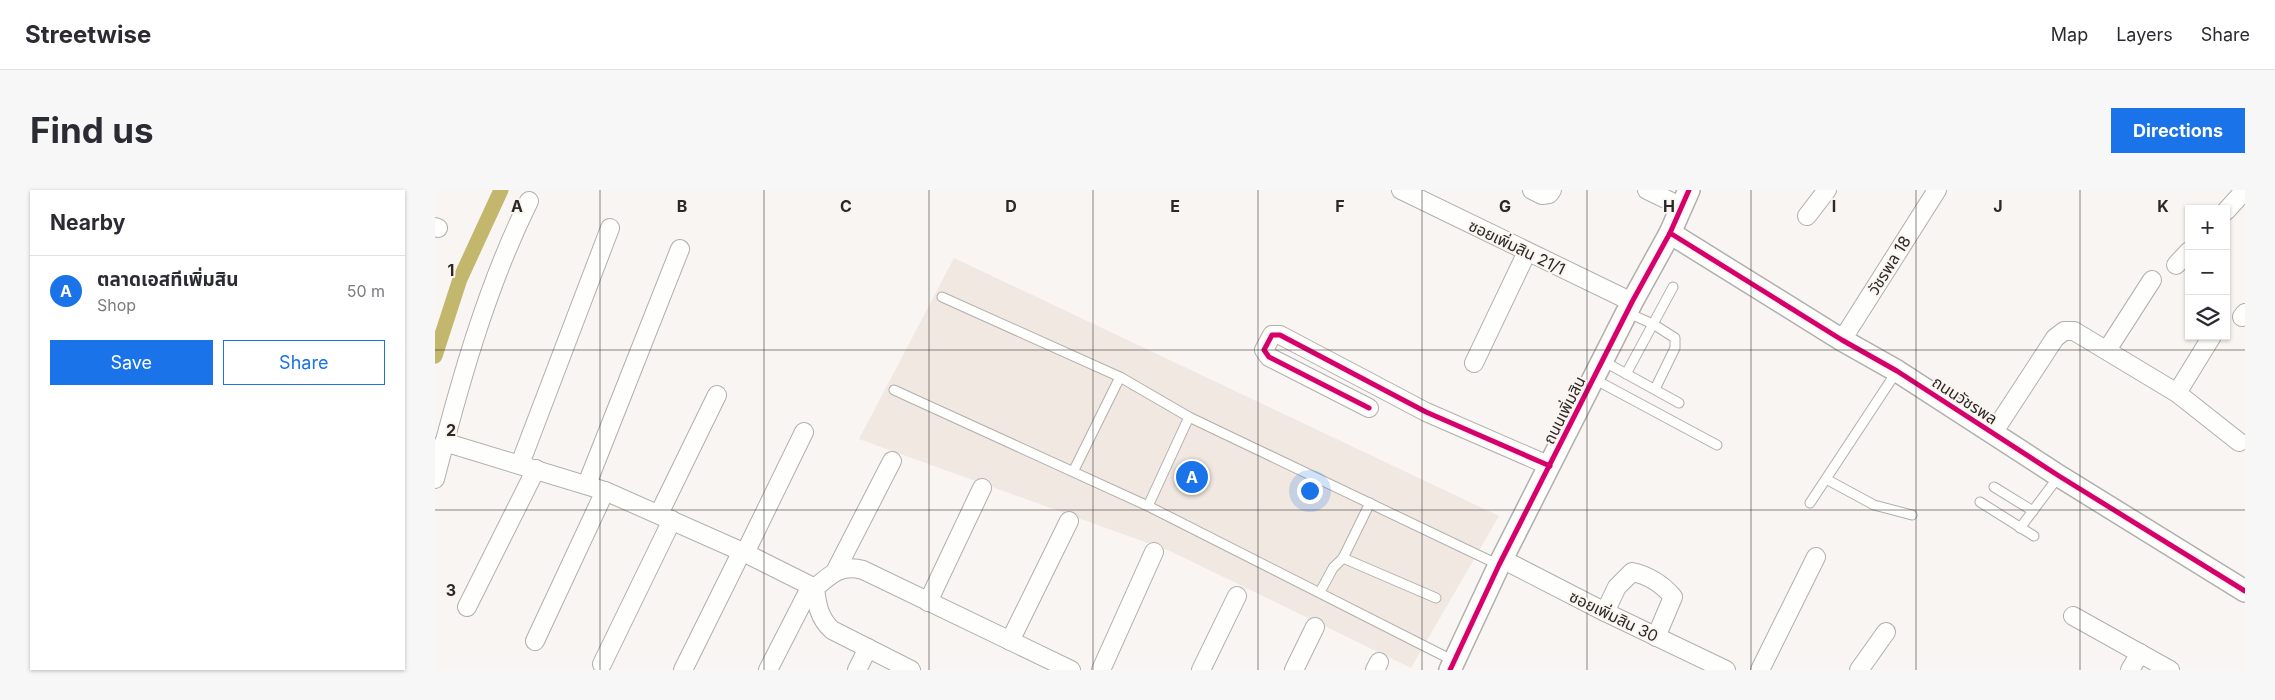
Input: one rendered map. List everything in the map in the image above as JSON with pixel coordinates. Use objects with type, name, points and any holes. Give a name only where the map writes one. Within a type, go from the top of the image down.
[{"type":"street","name":"ซอยเพิ่มสิน 21/1","points":[[1401,190],[1527,252],[1630,308]]},
{"type":"street","points":[[1533,190],[1542,195],[1549,194],[1553,190]]},
{"type":"street","points":[[1647,190],[1686,199]]},
{"type":"street","points":[[1807,216],[1827,190]]},
{"type":"street","name":"วัชรพล 18","points":[[1842,340],[1937,190]]},
{"type":"street","points":[[2230,206],[2242,191]]},
{"type":"street","name":"ถนนเพิ่มสิน","points":[[1454,667],[1501,562],[1686,199]]},
{"type":"street","points":[[435,479],[462,381],[500,266],[529,201]]},
{"type":"street","points":[[467,608],[528,467],[610,228]]},
{"type":"street","name":"ถนนวัชรพล","points":[[1670,233],[1842,340],[1897,371],[2059,476],[2245,591]]},
{"type":"street","points":[[587,484],[680,249]]},
{"type":"street","points":[[1474,364],[1527,252]]},
{"type":"street","points":[[2176,265],[2185,255]]},
{"type":"street","points":[[2107,350],[2152,280]]},
{"type":"street","points":[[1993,433],[2055,338],[2064,331],[2074,331],[2177,392],[2239,442]]},
{"type":"street","points":[[1369,408],[1269,357],[1265,350],[1273,335],[1280,335],[1426,412],[1550,466]]},
{"type":"street","points":[[2177,392],[2210,340]]},
{"type":"street","points":[[602,664],[717,395]]},
{"type":"street","points":[[683,670],[804,432]]},
{"type":"street","points":[[444,442],[605,491],[744,552],[813,587]]},
{"type":"street","points":[[836,570],[892,461]]},
{"type":"street","points":[[928,602],[982,488]]},
{"type":"street","points":[[535,641],[605,491]]},
{"type":"street","points":[[1010,641],[1069,521]]},
{"type":"street","points":[[1101,670],[1154,552]]},
{"type":"street","points":[[1760,670],[1816,556]]},
{"type":"street","name":"ซอยเพิ่มสิน 30","points":[[1501,562],[1726,670]]},
{"type":"street","points":[[768,670],[813,587],[836,570],[852,567],[863,570],[1071,670]]},
{"type":"street","points":[[1605,612],[1620,584],[1632,572],[1639,573],[1661,585],[1673,597],[1656,638]]},
{"type":"street","points":[[813,587],[817,606],[824,622],[832,630],[911,670]]},
{"type":"street","points":[[1201,670],[1237,596]]},
{"type":"street","points":[[2073,616],[2170,670]]},
{"type":"street","points":[[1294,670],[1315,627]]},
{"type":"street","points":[[1859,670],[1886,632]]},
{"type":"street","points":[[857,670],[868,648]]},
{"type":"street","points":[[2130,670],[2140,653]]},
{"type":"lane","points":[[1626,374],[1673,287]]},
{"type":"lane","points":[[942,297],[1120,377],[1189,416],[1370,503],[1501,562]]},
{"type":"lane","points":[[1630,308],[1672,335],[1676,342],[1655,389]]},
{"type":"lane","points":[[1599,370],[1626,374],[1679,403]]},
{"type":"lane","points":[[1599,370],[1717,444]]},
{"type":"lane","points":[[1810,503],[1897,371]]},
{"type":"lane","points":[[1073,470],[1120,377]]},
{"type":"lane","points":[[895,390],[1073,470],[1147,506],[1320,592],[1454,667]]},
{"type":"lane","points":[[1147,506],[1189,416]]},
{"type":"lane","points":[[2020,528],[2059,476]]},
{"type":"lane","points":[[1826,479],[1874,505],[1912,515]]},
{"type":"lane","points":[[1994,487],[2033,511]]},
{"type":"lane","points":[[1980,502],[2034,536]]},
{"type":"lane","points":[[1320,592],[1333,568],[1343,558],[1370,503]]},
{"type":"lane","points":[[1343,558],[1436,598]]},
{"type":"shaded area","points":[[954,258],[1499,516],[1411,668],[1170,551],[859,439]]},
{"type":"waterway","points":[[435,356],[460,279],[501,190]]},
{"type":"cycle path","points":[[1450,670],[1499,565],[1632,302],[1670,233],[1689,190]]},
{"type":"cycle path","points":[[1670,233],[1842,340],[1897,371],[2059,476],[2245,591]]},
{"type":"cycle path","points":[[1369,408],[1269,357],[1264,350],[1272,335],[1280,335],[1426,412],[1550,466]]},
{"type":"place","name":"ตลาดเอสทีเพิ่มสิน","points":[[1192,477]]}]
